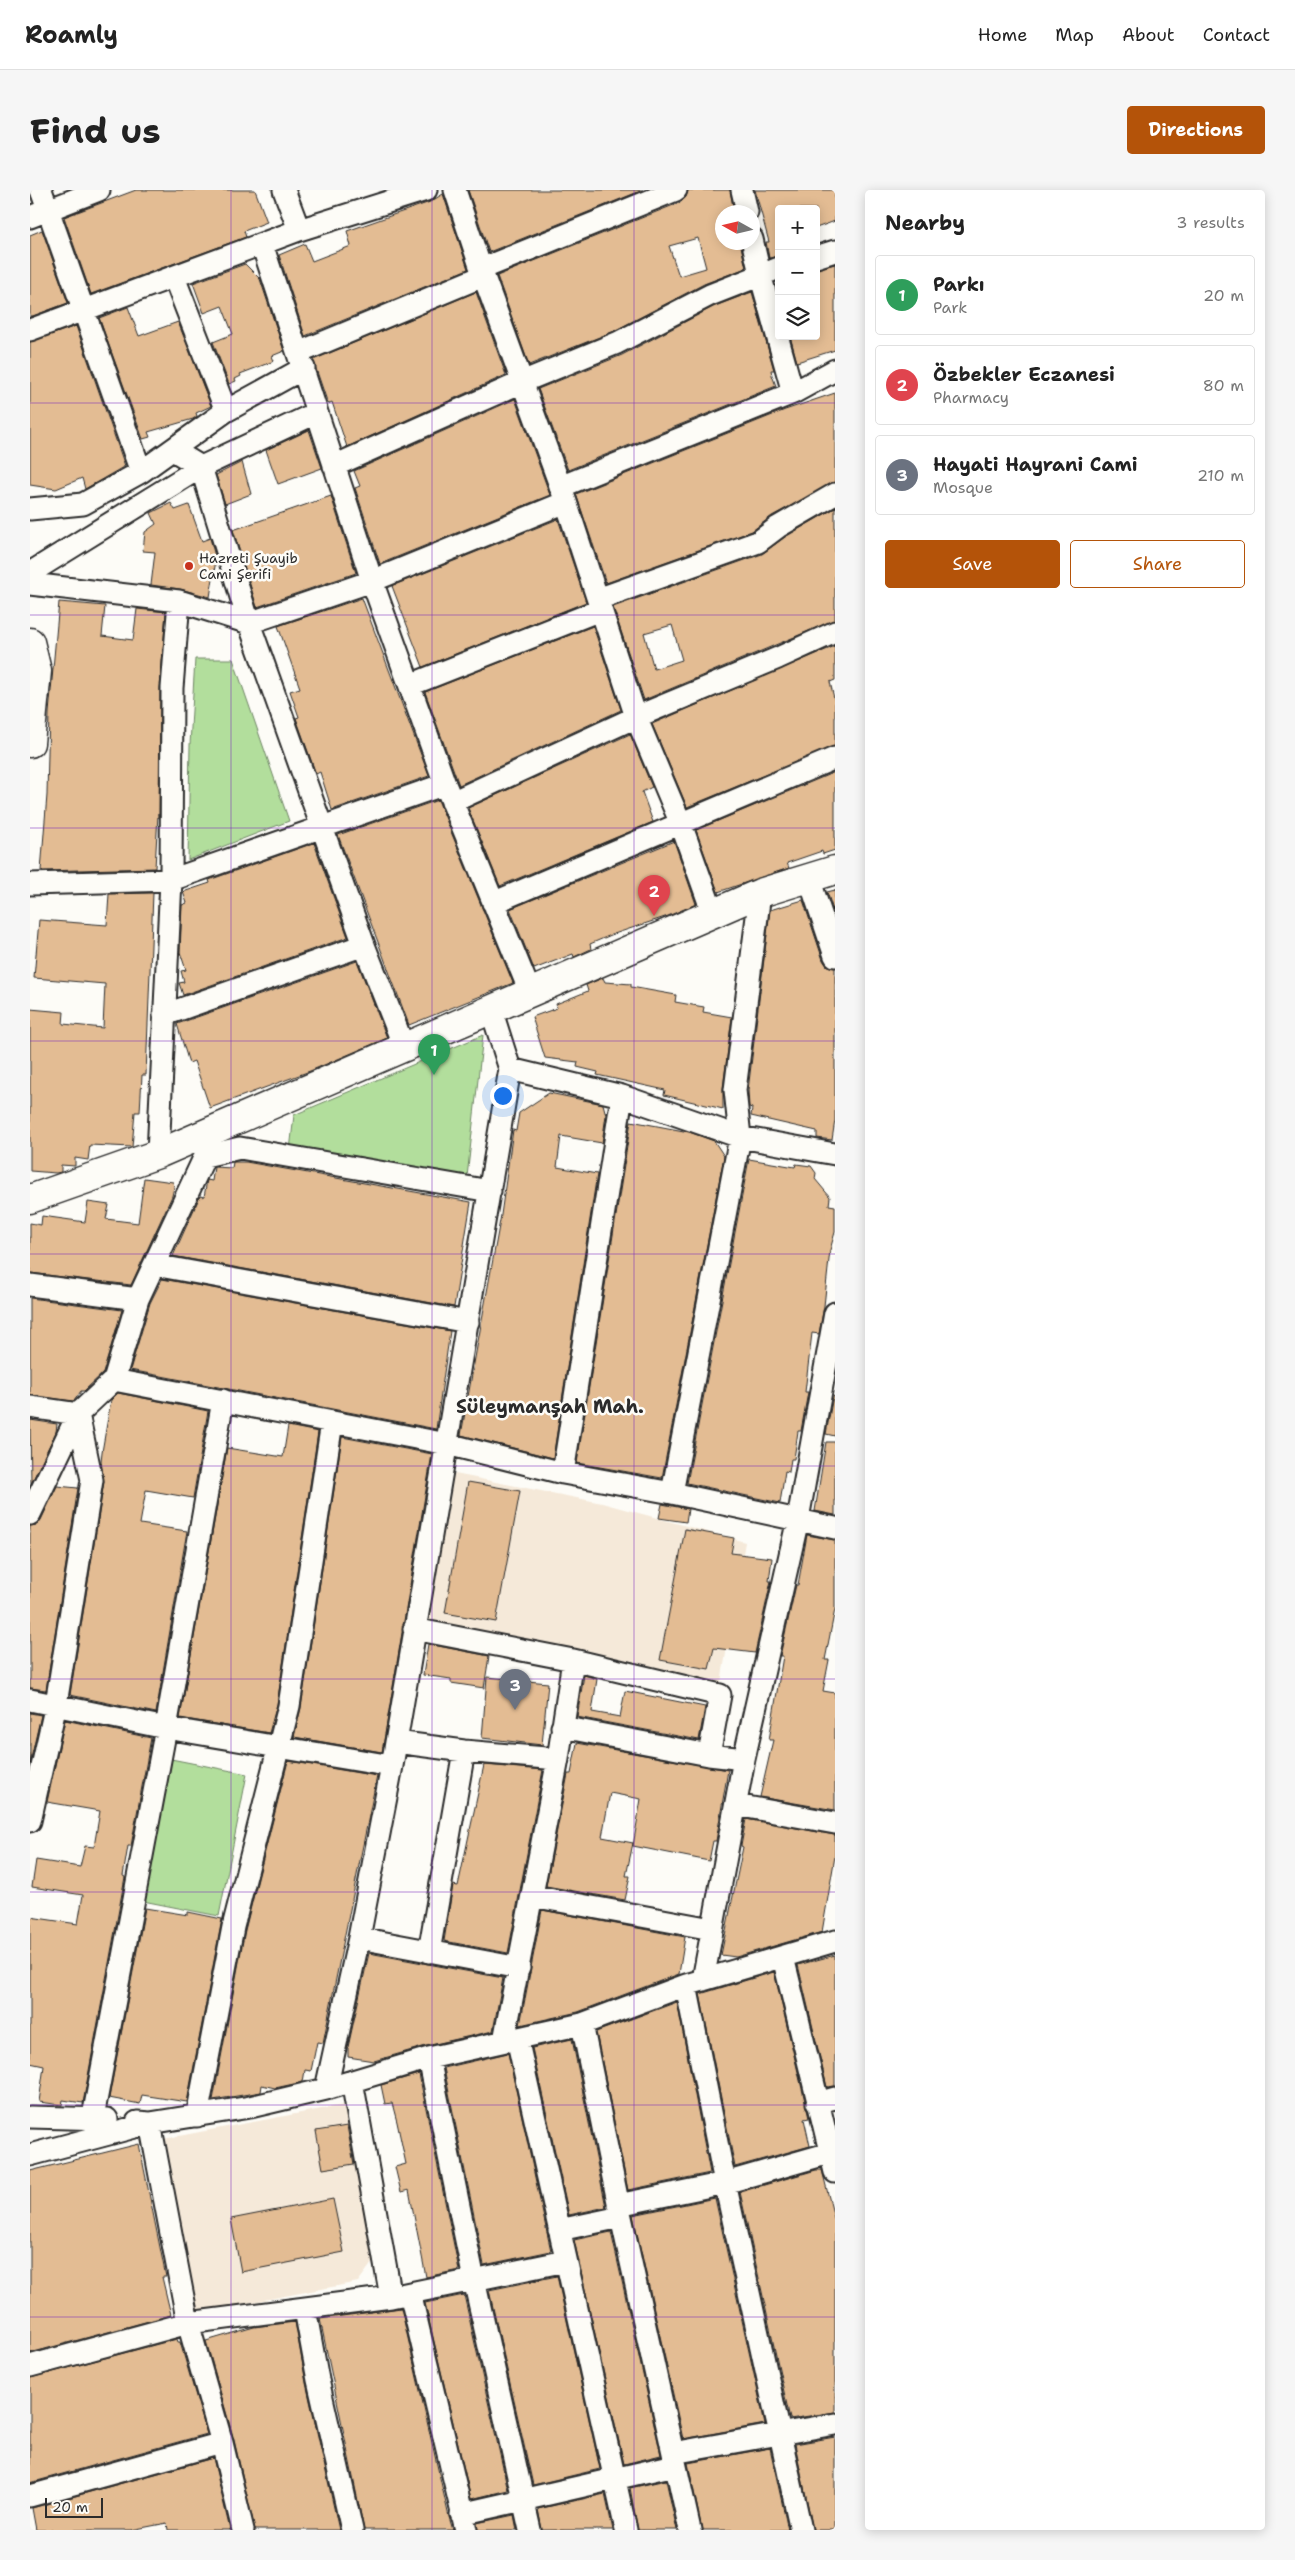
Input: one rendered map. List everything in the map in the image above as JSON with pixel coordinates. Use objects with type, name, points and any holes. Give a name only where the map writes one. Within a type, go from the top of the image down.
[{"type":"street","points":[[41,190],[39,214],[83,312],[141,472]]},
{"type":"street","points":[[39,214],[99,190]]},
{"type":"street","points":[[284,190],[299,230]]},
{"type":"street","points":[[30,330],[83,312],[299,230],[426,190]]},
{"type":"street","points":[[455,190],[482,272],[563,494],[636,717],[681,824],[713,914]]},
{"type":"street","points":[[30,509],[83,504],[141,472],[301,360],[482,272],[676,190]]},
{"type":"street","points":[[742,190],[745,205]]},
{"type":"street","points":[[262,244],[372,581],[448,793],[530,992]]},
{"type":"street","points":[[758,250],[769,271],[793,393]]},
{"type":"street","points":[[820,256],[835,251]]},
{"type":"street","points":[[334,466],[617,342],[710,295],[769,271]]},
{"type":"street","points":[[174,277],[226,411]]},
{"type":"street","points":[[30,584],[179,601],[249,623],[372,581],[563,494],[793,393],[835,370]]},
{"type":"street","points":[[30,573],[201,467],[316,412]]},
{"type":"street","points":[[173,450],[201,467],[249,623],[324,827],[364,945],[404,1047]]},
{"type":"street","points":[[410,684],[599,604],[758,542],[778,527],[835,494]]},
{"type":"street","points":[[158,1154],[171,880],[172,688],[179,601]]},
{"type":"street","points":[[30,884],[171,880],[324,827],[448,793],[778,658],[835,632]]},
{"type":"street","points":[[30,642],[37,670],[30,743]]},
{"type":"street","points":[[493,903],[835,758]]},
{"type":"street","points":[[30,1199],[158,1154],[208,1143],[404,1047],[530,992],[760,893],[835,870]]},
{"type":"street","points":[[809,878],[835,956]]},
{"type":"street","points":[[672,1493],[740,1136],[735,1090],[760,893]]},
{"type":"street","points":[[164,1015],[364,945]]},
{"type":"street","points":[[326,2089],[359,1938],[392,1766],[510,1069],[491,1009]]},
{"type":"street","points":[[510,1069],[622,1096],[740,1136],[835,1154]]},
{"type":"street","points":[[563,1473],[622,1096]]},
{"type":"street","points":[[208,1143],[490,1191]]},
{"type":"street","points":[[30,1514],[78,1414],[114,1380],[138,1299],[208,1143]]},
{"type":"street","points":[[154,1264],[468,1322]]},
{"type":"street","points":[[30,1285],[138,1299]]},
{"type":"street","points":[[801,2530],[778,2434],[725,2183],[695,1982],[712,1929],[744,1759],[798,1519],[835,1313]]},
{"type":"street","points":[[114,1380],[447,1444],[563,1473],[672,1493],[835,1528]]},
{"type":"street","points":[[93,2117],[166,1728],[223,1400]]},
{"type":"street","points":[[30,1407],[78,1414]]},
{"type":"street","points":[[30,1821],[56,1704],[92,1480],[78,1414]]},
{"type":"street","points":[[197,2116],[233,1927],[289,1706],[332,1422]]},
{"type":"street","points":[[414,1629],[573,1660],[720,1695],[709,1755]]},
{"type":"street","points":[[573,1660],[558,1759],[519,1968],[510,2039],[559,2230],[626,2530]]},
{"type":"street","points":[[30,1700],[166,1728],[392,1766]]},
{"type":"street","points":[[562,1727],[709,1755],[744,1759]]},
{"type":"street","points":[[396,1742],[464,1751],[558,1759]]},
{"type":"street","points":[[429,1952],[464,1751]]},
{"type":"street","points":[[736,1805],[835,1823]]},
{"type":"street","points":[[532,1896],[712,1929]]},
{"type":"street","points":[[30,2155],[150,2124],[250,2107],[326,2089],[429,2058],[582,2024],[695,1982],[782,1957],[834,1935]]},
{"type":"street","points":[[359,1938],[519,1968]]},
{"type":"street","points":[[559,2230],[619,2211],[725,2183],[832,2162],[826,2100],[782,1957]]},
{"type":"street","points":[[582,2024],[619,2211],[690,2530]]},
{"type":"street","points":[[429,2058],[474,2280],[530,2530]]},
{"type":"street","points":[[352,2080],[401,2295],[463,2522],[523,2499],[616,2480],[674,2459],[778,2434],[835,2424]]},
{"type":"street","points":[[30,2117],[93,2117],[150,2124]]},
{"type":"street","points":[[150,2124],[188,2323],[222,2443],[243,2530]]},
{"type":"street","points":[[30,2366],[188,2323],[401,2295],[566,2261]]},
{"type":"street","points":[[305,2309],[318,2380],[352,2530]]},
{"type":"street","points":[[30,2496],[222,2443]]},
{"type":"shaded area","points":[[450,1473],[602,1503],[745,1542],[720,1688],[421,1621]]},
{"type":"shaded area","points":[[353,2103],[381,2251],[358,2282],[196,2313],[163,2139]]},
{"type":"green space","points":[[195,659],[233,659],[289,821],[188,860],[190,745]]},
{"type":"green space","points":[[483,1035],[467,1177],[290,1150],[294,1115]]},
{"type":"green space","points":[[166,1758],[247,1774],[219,1916],[138,1900]]},
{"type":"building","points":[[136,190],[255,190],[267,222],[244,231],[246,237],[91,294],[64,217]]},
{"type":"building","points":[[468,190],[643,190],[489,252]]},
{"type":"building","points":[[688,190],[730,190],[733,205],[715,205],[715,250],[742,250],[746,268],[704,284],[612,332],[529,365],[497,276],[681,202],[686,197]],"holes":[[[698,238],[706,268],[679,276],[669,246]]]},
{"type":"building","points":[[755,190],[835,190],[835,221],[820,227],[820,205],[775,205],[775,257],[769,258],[766,242],[769,242]]},
{"type":"building","points":[[443,194],[468,269],[305,336],[279,255],[305,244],[312,261],[351,246],[347,231],[430,202]]},
{"type":"building","points":[[42,230],[68,303],[30,317],[30,235]]},
{"type":"building","points":[[245,264],[260,279],[284,351],[272,356],[274,361],[240,374],[241,376],[235,379],[236,381],[229,384],[213,342],[233,334],[222,306],[204,313],[193,283]]},
{"type":"building","points":[[835,264],[835,350],[797,362],[791,340],[820,340],[820,268]]},
{"type":"building","points":[[476,292],[506,375],[347,447],[332,402],[328,404],[313,360]]},
{"type":"building","points":[[752,292],[774,370],[771,370],[776,386],[568,470],[538,389],[622,355],[715,306]]},
{"type":"building","points":[[128,307],[139,336],[178,322],[211,406],[196,413],[197,416],[193,419],[148,432],[150,437],[143,439],[99,318]]},
{"type":"building","points":[[76,326],[125,466],[85,489],[82,478],[56,489],[30,485],[30,342]]},
{"type":"building","points":[[835,393],[835,482],[772,516],[752,531],[606,583],[576,494],[785,410]]},
{"type":"building","points":[[515,399],[550,495],[380,564],[355,488],[360,486],[354,471]]},
{"type":"building","points":[[309,430],[322,468],[278,484],[266,450]]},
{"type":"building","points":[[242,462],[251,494],[225,504],[216,475]]},
{"type":"building","points":[[331,496],[356,573],[257,607],[233,530]]},
{"type":"building","points":[[171,503],[175,510],[189,505],[202,541],[210,538],[216,560],[210,597],[180,589],[151,585],[155,552],[143,551],[145,532],[156,524],[151,513]]},
{"type":"building","points":[[835,508],[835,620],[644,700],[613,607],[762,554],[785,537]],"holes":[[[672,625],[682,660],[654,669],[644,633]]]},
{"type":"building","points":[[558,519],[586,602],[423,667],[392,586]]},
{"type":"building","points":[[362,598],[429,776],[332,810],[320,772],[316,774],[296,718],[299,717],[290,691],[300,688],[278,626]]},
{"type":"building","points":[[59,602],[105,606],[102,636],[133,640],[137,609],[166,612],[160,688],[159,818],[158,814],[155,868],[41,871],[47,795],[49,713]]},
{"type":"building","points":[[593,626],[621,710],[459,785],[425,692]]},
{"type":"building","points":[[835,646],[835,680],[830,682],[835,702],[835,746],[687,807],[652,724]]},
{"type":"building","points":[[630,734],[652,787],[642,792],[653,822],[500,886],[468,808]]},
{"type":"building","points":[[835,772],[835,850],[823,854],[822,851],[787,863],[789,868],[718,892],[696,830]]},
{"type":"building","points":[[438,800],[513,983],[409,1025],[338,835]]},
{"type":"building","points":[[674,841],[696,904],[590,944],[591,949],[574,957],[573,954],[534,969],[510,909]]},
{"type":"building","points":[[314,843],[348,937],[183,995],[179,983],[184,982],[181,971],[186,970],[180,952],[182,905],[187,903],[183,892],[210,883],[209,880]]},
{"type":"building","points":[[835,890],[835,916],[827,892]]},
{"type":"building","points":[[153,893],[146,1075],[142,1075],[140,1112],[135,1112],[132,1147],[90,1145],[88,1160],[75,1158],[75,1166],[61,1165],[61,1172],[56,1173],[30,1171],[30,1009],[64,1012],[63,1024],[103,1028],[105,984],[34,978],[39,920],[107,925],[109,894]]},
{"type":"building","points":[[803,900],[823,960],[827,966],[835,968],[835,1120],[832,1140],[817,1138],[817,1131],[751,1116],[752,1108],[749,1107],[748,1090],[770,910]]},
{"type":"building","points":[[357,961],[387,1038],[310,1071],[210,1108],[194,1061],[189,1063],[177,1024]]},
{"type":"building","points":[[603,978],[605,982],[631,984],[631,987],[676,995],[675,1002],[704,1007],[703,1012],[732,1017],[723,1088],[723,1109],[664,1095],[665,1090],[597,1075],[598,1072],[577,1067],[578,1062],[545,1058],[532,1017],[557,1008],[556,1004],[588,991],[586,985]]},
{"type":"building","points":[[549,1093],[603,1104],[606,1115],[602,1143],[561,1136],[557,1167],[597,1174],[553,1458],[461,1435],[501,1215],[513,1130],[516,1131],[519,1113]]},
{"type":"building","points":[[631,1121],[689,1132],[714,1141],[724,1156],[662,1478],[577,1463]]},
{"type":"building","points":[[749,1159],[795,1167],[796,1164],[811,1166],[816,1173],[815,1179],[830,1197],[829,1205],[835,1206],[835,1232],[830,1250],[819,1334],[812,1333],[805,1392],[808,1392],[801,1431],[798,1431],[794,1459],[791,1459],[789,1472],[785,1471],[780,1503],[687,1483]]},
{"type":"building","points":[[233,1162],[246,1162],[471,1202],[454,1307],[173,1256],[200,1196],[204,1197],[207,1180],[212,1181],[214,1167],[232,1168]]},
{"type":"building","points":[[144,1178],[173,1182],[174,1187],[172,1196],[131,1285],[30,1273],[30,1223],[41,1225],[42,1216],[85,1222],[88,1202],[109,1205],[106,1219],[138,1223]]},
{"type":"building","points":[[162,1279],[450,1331],[436,1429],[130,1370],[150,1303]]},
{"type":"building","points":[[30,1298],[122,1310],[103,1373],[84,1391],[81,1391],[74,1401],[30,1395]]},
{"type":"building","points":[[118,1393],[208,1411],[193,1498],[146,1490],[140,1524],[187,1531],[156,1713],[70,1695],[104,1482],[101,1461],[102,1452],[111,1400]]},
{"type":"building","points":[[833,1396],[835,1397],[835,1436],[826,1434]]},
{"type":"building","points":[[30,1420],[57,1424],[56,1432],[31,1484]]},
{"type":"building","points":[[288,1426],[318,1432],[277,1704],[269,1733],[180,1718],[227,1448],[283,1457]]},
{"type":"building","points":[[342,1437],[432,1454],[382,1752],[294,1737],[301,1708]]},
{"type":"building","points":[[826,1442],[835,1442],[835,1515],[815,1511]]},
{"type":"building","points":[[468,1482],[520,1491],[496,1622],[445,1613]]},
{"type":"building","points":[[57,1486],[78,1488],[46,1690],[30,1688],[30,1526],[37,1525],[41,1520]]},
{"type":"building","points":[[662,1504],[688,1509],[686,1522],[659,1518]]},
{"type":"building","points":[[685,1529],[734,1538],[731,1553],[772,1558],[769,1581],[771,1581],[755,1653],[714,1648],[709,1669],[660,1660]]},
{"type":"building","points":[[807,1535],[835,1540],[835,1609],[825,1660],[829,1660],[823,1691],[835,1693],[835,1810],[760,1797],[773,1740],[769,1740],[783,1656],[780,1656],[796,1585],[798,1585]]},
{"type":"building","points":[[428,1644],[489,1656],[484,1688],[451,1683],[451,1679],[423,1675]]},
{"type":"building","points":[[584,1675],[597,1679],[592,1712],[620,1717],[625,1691],[705,1707],[699,1740],[577,1717]]},
{"type":"building","points":[[487,1677],[548,1683],[542,1745],[482,1738]]},
{"type":"building","points":[[30,1713],[41,1715],[30,1763]]},
{"type":"building","points":[[65,1720],[151,1738],[131,1846],[128,1846],[123,1876],[125,1877],[83,2103],[63,2100],[62,2105],[39,2102],[44,2066],[30,2063],[30,1917],[78,1924],[83,1895],[32,1887],[36,1860],[80,1867],[85,1846],[94,1847],[100,1811],[47,1802]]},
{"type":"building","points":[[577,1743],[728,1770],[716,1841],[713,1841],[709,1861],[633,1846],[641,1799],[610,1793],[602,1837],[633,1843],[626,1876],[630,1876],[625,1900],[546,1886],[568,1774],[571,1774]]},
{"type":"building","points":[[288,1761],[377,1776],[323,2043],[317,2042],[311,2071],[305,2070],[303,2082],[275,2088],[262,2085],[261,2092],[213,2100],[245,1930]]},
{"type":"building","points":[[484,1765],[543,1770],[508,1953],[444,1941],[453,1885],[458,1886]]},
{"type":"building","points":[[746,1819],[835,1835],[835,1856],[822,1932],[736,1957],[721,1955],[743,1847],[741,1846]]},
{"type":"building","points":[[145,1908],[188,1915],[188,1912],[222,1919],[187,2102],[142,2095],[140,2104],[109,2098]]},
{"type":"building","points":[[542,1910],[685,1937],[679,1974],[578,2012],[520,2025]]},
{"type":"building","points":[[369,1953],[503,1978],[493,2031],[426,2046],[374,2061],[348,2057],[348,2047]]},
{"type":"building","points":[[835,1955],[835,2086],[827,2087],[798,1965]]},
{"type":"building","points":[[774,1972],[809,2118],[804,2119],[810,2146],[735,2167],[700,1994]]},
{"type":"building","points":[[677,2002],[710,2173],[628,2190],[596,2032]]},
{"type":"building","points":[[572,2039],[606,2207],[569,2215],[532,2048]]},
{"type":"building","points":[[508,2053],[551,2251],[484,2265],[444,2068]]},
{"type":"building","points":[[419,2074],[459,2270],[426,2277],[409,2190],[401,2192],[395,2167],[406,2164],[397,2122],[392,2103],[385,2104],[381,2085]]},
{"type":"building","points":[[347,2126],[354,2164],[323,2169],[316,2131]]},
{"type":"building","points":[[139,2144],[166,2277],[162,2277],[171,2315],[30,2353],[30,2171]]},
{"type":"building","points":[[816,2170],[822,2170],[835,2222],[835,2412],[790,2419],[740,2192]]},
{"type":"building","points":[[715,2198],[765,2424],[683,2439],[633,2215]]},
{"type":"building","points":[[333,2199],[344,2252],[241,2272],[231,2219]]},
{"type":"building","points":[[611,2232],[661,2455],[624,2464],[574,2240]]},
{"type":"building","points":[[557,2276],[600,2469],[533,2485],[489,2290]]},
{"type":"building","points":[[464,2295],[508,2490],[471,2499],[425,2303]]},
{"type":"building","points":[[401,2308],[453,2530],[364,2530],[320,2319]]},
{"type":"building","points":[[295,2322],[306,2383],[339,2530],[255,2530],[234,2440],[206,2341],[254,2327]]},
{"type":"building","points":[[177,2339],[180,2342],[207,2434],[30,2483],[30,2378]]},
{"type":"building","points":[[835,2437],[835,2530],[813,2530],[795,2444]]},
{"type":"building","points":[[770,2448],[788,2530],[702,2530],[688,2463]]},
{"type":"building","points":[[213,2458],[230,2530],[168,2530],[167,2523],[131,2530],[36,2530],[32,2508]]},
{"type":"building","points":[[666,2480],[677,2530],[638,2530],[630,2488]]},
{"type":"building","points":[[605,2494],[613,2530],[542,2530],[538,2509]]},
{"type":"building","points":[[514,2515],[517,2530],[478,2530],[477,2523]]},
{"type":"place","name":"Hazreti Şuayib Cami Şerifi","points":[[189,566]]},
{"type":"place","name":"Özbekler Eczanesi","points":[[654,916]]},
{"type":"place","name":"Parkı","points":[[434,1075]]},
{"type":"place","name":"Hayati Hayrani Cami","points":[[515,1710]]},
{"type":"district","name":"Süleymanşah Mah.","points":[[550,1406]]}]
